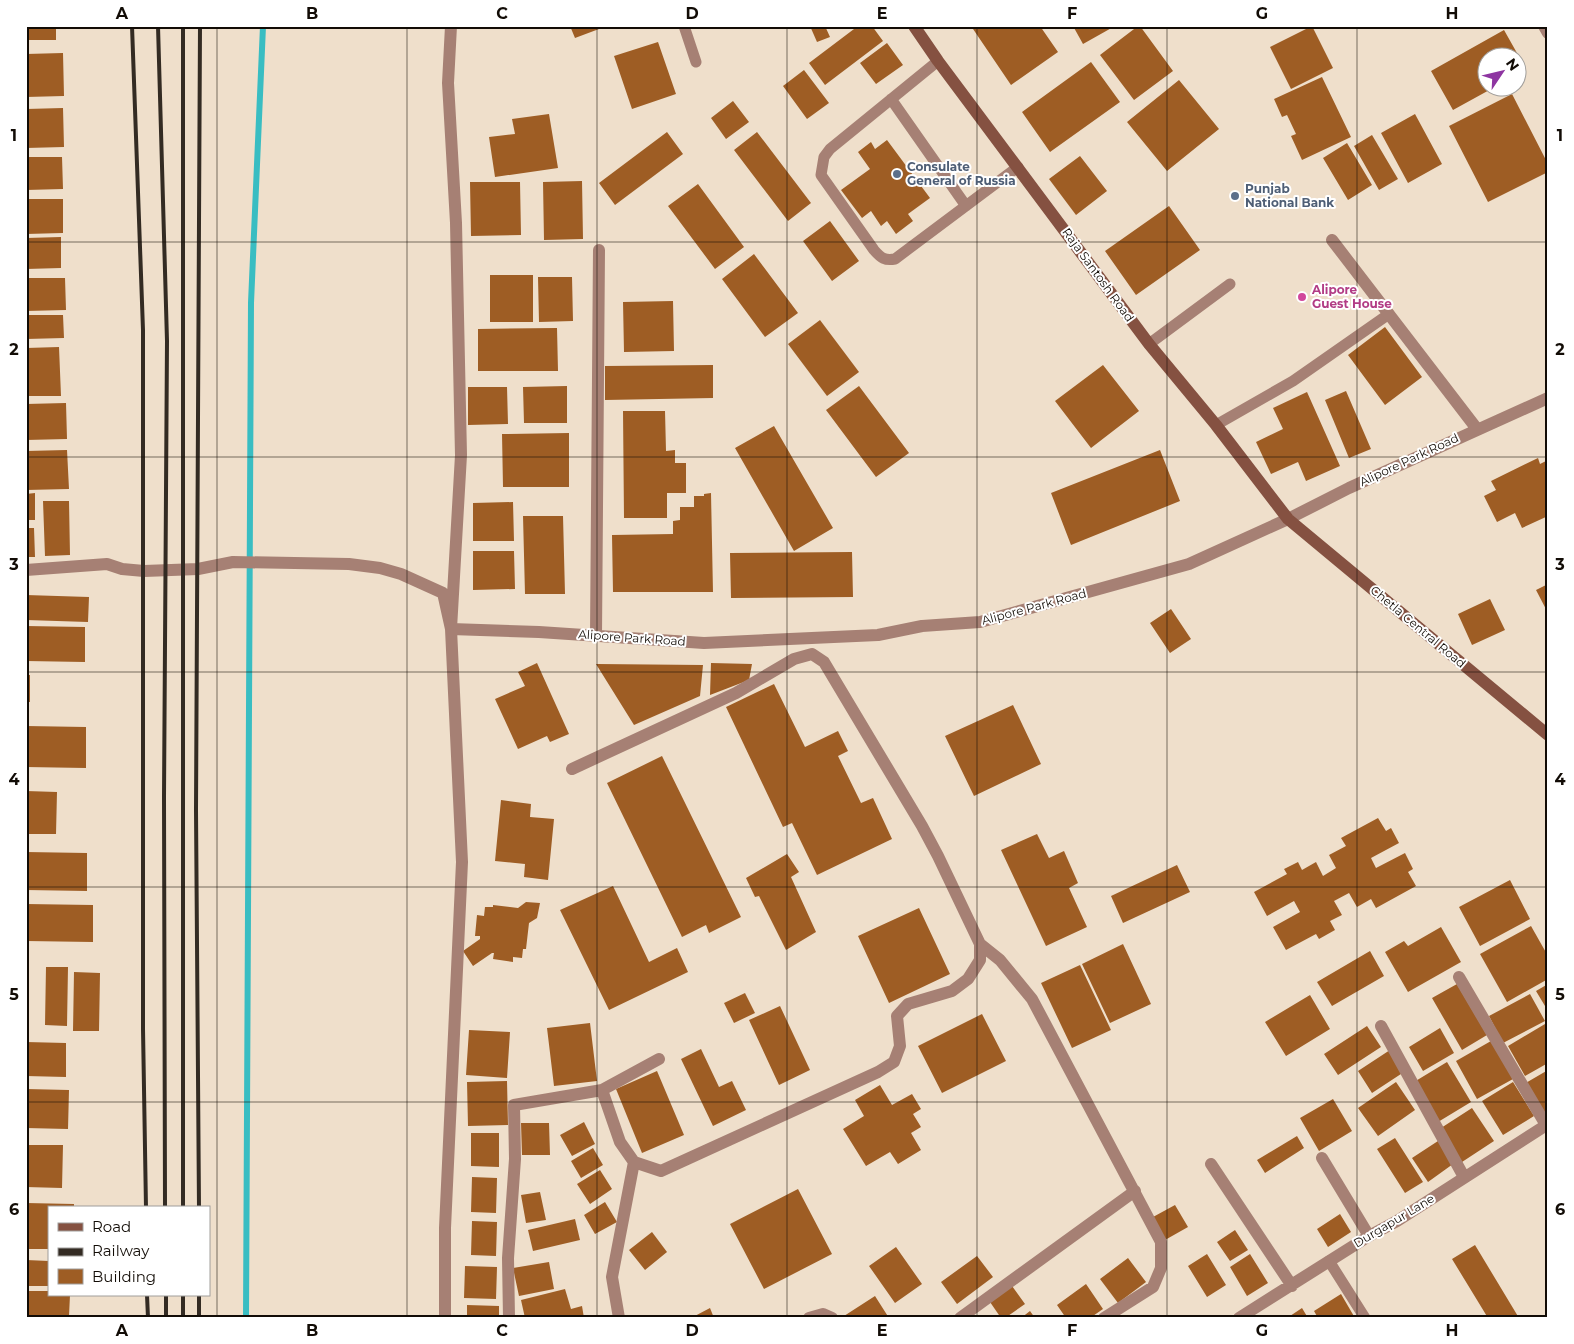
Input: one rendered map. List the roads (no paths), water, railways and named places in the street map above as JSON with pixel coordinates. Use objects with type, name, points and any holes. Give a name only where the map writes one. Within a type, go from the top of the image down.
[{"type":"main road","name":"Raja Santosh Road","points":[[914,26],[1149,344],[1216,425],[1288,519]]},
{"type":"main road","name":"Chetla Central Road","points":[[1288,519],[1548,735]]},
{"type":"street","points":[[445,1318],[445,1228],[462,862],[451,629],[461,455],[456,224],[448,83],[451,26]]},
{"type":"street","points":[[1544,26],[1548,33]]},
{"type":"street","points":[[1332,240],[1477,429]]},
{"type":"street","points":[[596,636],[599,250]]},
{"type":"street","name":"Alipore Park Road","points":[[451,629],[539,632],[704,643],[878,635],[922,626],[980,622],[1189,564],[1288,519],[1349,488],[1548,398]]},
{"type":"street","points":[[26,570],[107,564],[122,569],[144,571],[198,569],[233,562],[349,564],[380,568],[401,574],[444,593],[451,629]]},
{"type":"street","points":[[572,769],[736,693],[794,659],[812,654],[824,662],[922,826],[980,944],[980,960],[968,979],[952,990],[908,1004],[897,1016],[900,1046],[894,1062],[878,1072],[661,1171],[634,1162],[620,1142],[602,1090]]},
{"type":"street","points":[[980,944],[1000,960],[1032,999],[1162,1242],[1161,1268],[1153,1287],[1104,1318]]},
{"type":"street","points":[[1459,977],[1547,1125]]},
{"type":"street","points":[[1381,1026],[1464,1177]]},
{"type":"street","points":[[509,1318],[508,1258],[514,1160],[514,1105],[602,1090],[659,1059]]},
{"type":"street","name":"Durgapur Lane","points":[[1245,1316],[1368,1236],[1397,1220],[1547,1125]]},
{"type":"street","points":[[1322,1158],[1368,1236]]},
{"type":"street","points":[[619,1318],[612,1277],[634,1162]]},
{"type":"street","points":[[1211,1164],[1292,1286]]},
{"type":"street","points":[[960,1318],[1135,1192]]},
{"type":"street","points":[[809,1318],[823,1314],[832,1318]]},
{"type":"lane","points":[[684,26],[696,62]]},
{"type":"lane","points":[[938,61],[824,157],[821,175],[874,250],[880,257],[887,260],[895,259],[1018,167]]},
{"type":"lane","points":[[892,99],[966,206]]},
{"type":"lane","points":[[1149,344],[1230,284]]},
{"type":"lane","points":[[1216,425],[1293,381],[1389,314]]},
{"type":"lane","points":[[1329,1261],[1365,1318]]},
{"type":"waterway","points":[[246,1318],[251,303],[263,26]]},
{"type":"railway","points":[[132,26],[143,330],[143,1029],[146,1206]]},
{"type":"railway","points":[[158,26],[167,341],[164,797],[165,1206]]},
{"type":"railway","points":[[183,26],[183,1206]]},
{"type":"railway","points":[[199,1206],[196,810],[200,26]]},
{"type":"railway","points":[[147,1296],[148,1318]]},
{"type":"railway","points":[[166,1296],[166,1318]]},
{"type":"railway","points":[[183,1296],[183,1318]]},
{"type":"railway","points":[[199,1296],[199,1318]]},
{"type":"place","name":"Consulate General of Russia","points":[[897,174]]},
{"type":"place","name":"Punjab National Bank","points":[[1235,196]]},
{"type":"place","name":"Alipore Guest House","points":[[1302,297]]}]
